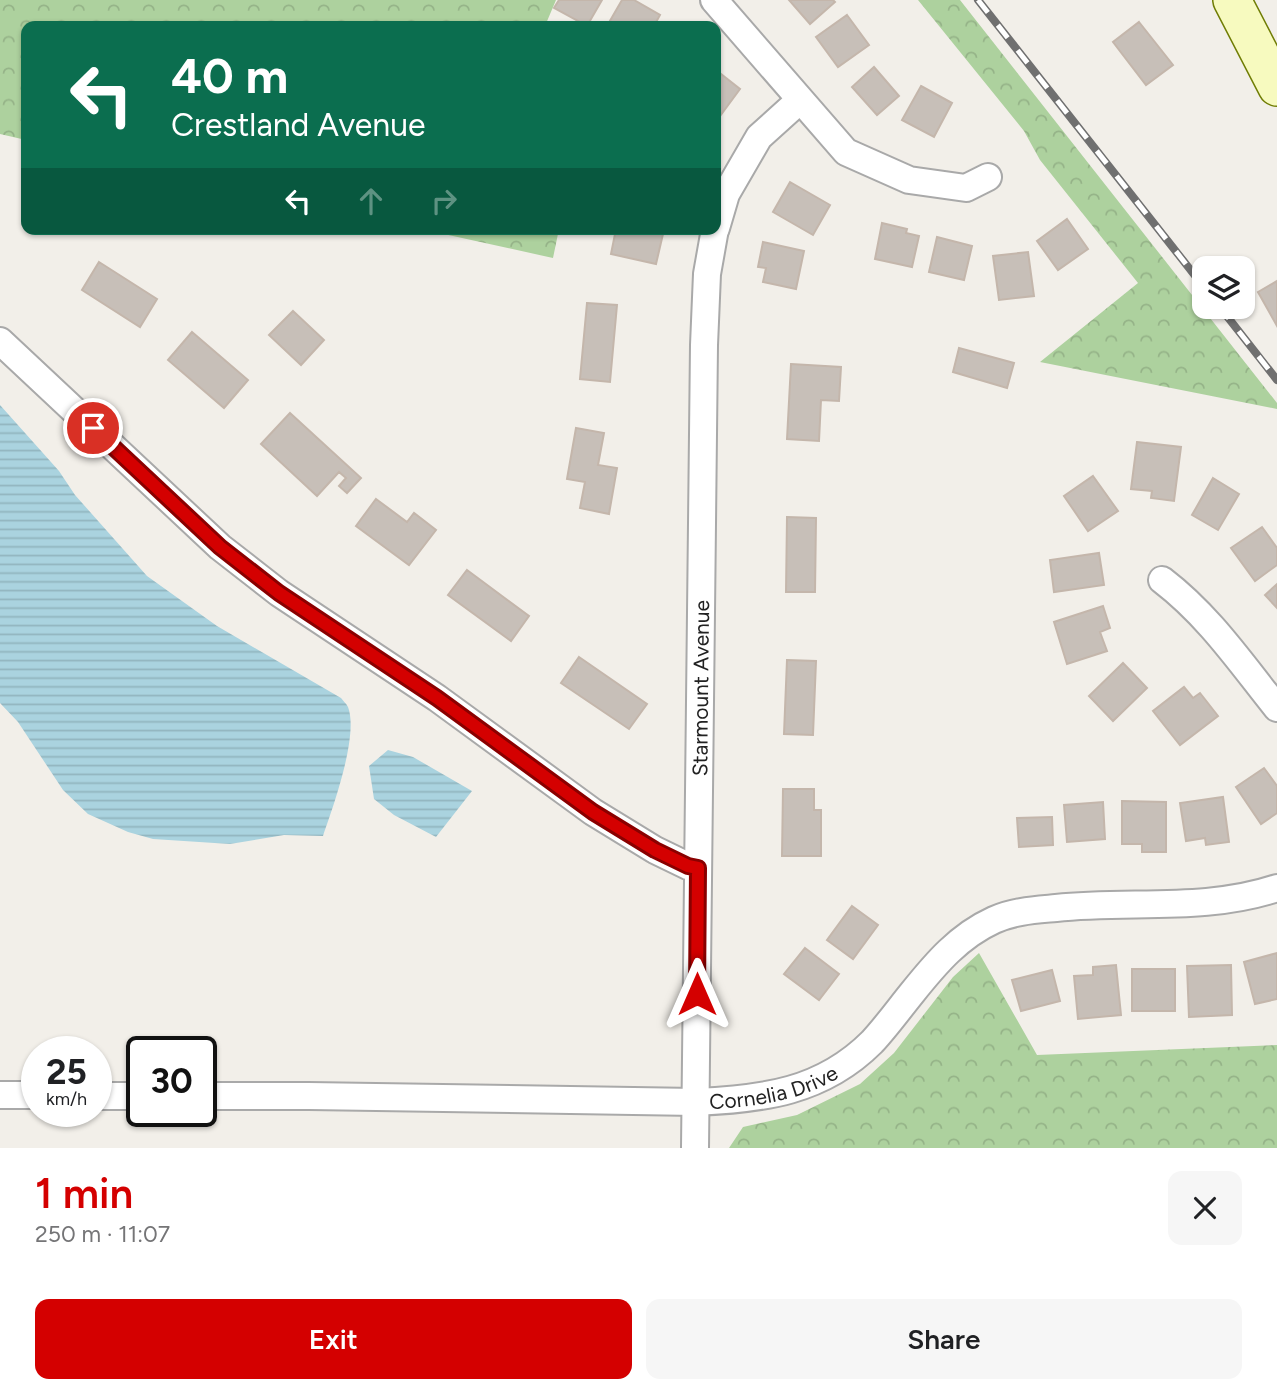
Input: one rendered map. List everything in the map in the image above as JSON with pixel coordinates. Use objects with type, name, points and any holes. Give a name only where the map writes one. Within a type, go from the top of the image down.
[{"type":"main road","points":[[1232,0],[1277,87]]},
{"type":"street","points":[[714,0],[846,152],[909,180],[966,188],[988,177]]},
{"type":"street","name":"Starmount Avenue","points":[[721,209],[726,194],[759,137],[800,100]]},
{"type":"street","name":"Starmount Avenue","points":[[695,1148],[704,345],[707,274],[714,235]]},
{"type":"street","points":[[0,341],[220,547],[279,593],[437,698],[593,812],[655,850],[698,868]]},
{"type":"street","points":[[1162,580],[1189,601],[1205,618],[1277,708]]},
{"type":"street","name":"Cornelia Drive","points":[[217,1096],[696,1102],[747,1099],[789,1091],[822,1078],[851,1061],[873,1041],[941,957],[967,936],[995,920],[1019,912],[1083,905],[1227,901],[1277,888]]},
{"type":"street","points":[[0,1095],[21,1095]]},
{"type":"green space","points":[[0,0],[556,0],[547,21],[21,21],[21,139],[0,134]]},
{"type":"green space","points":[[918,0],[960,0],[1192,295],[1192,319],[1211,319],[1277,403],[1277,409],[1040,362],[1138,283],[1040,160],[1024,131]]},
{"type":"green space","points":[[448,235],[558,235],[553,258]]},
{"type":"green space","points":[[979,953],[1037,1055],[1277,1045],[1277,1148],[729,1148],[743,1127],[797,1115],[860,1084],[894,1053],[953,977]]},
{"type":"water","points":[[0,405],[147,576],[217,626],[341,698],[346,704],[350,719],[348,752],[323,836],[284,835],[230,844],[153,839],[128,832],[88,814],[63,790],[18,722],[0,703]]},
{"type":"water","points":[[388,750],[413,757],[472,791],[436,837],[394,815],[374,799],[369,766]]},
{"type":"building","points":[[559,0],[602,0],[590,21],[578,21],[554,8]]},
{"type":"building","points":[[622,0],[634,0],[660,15],[657,21],[610,21]]},
{"type":"building","points":[[789,0],[833,0],[835,2],[810,24]]},
{"type":"building","points":[[847,15],[869,45],[838,67],[816,37]]},
{"type":"building","points":[[1139,22],[1173,65],[1146,85],[1113,42]]},
{"type":"building","points":[[874,67],[899,96],[877,115],[852,87]]},
{"type":"building","points":[[721,74],[740,89],[721,115]]},
{"type":"building","points":[[921,86],[952,103],[934,137],[902,120]]},
{"type":"building","points":[[790,182],[830,205],[813,235],[773,212]]},
{"type":"building","points":[[1067,219],[1088,249],[1058,270],[1037,241]]},
{"type":"building","points":[[882,223],[907,229],[906,233],[919,236],[912,267],[875,259]]},
{"type":"building","points":[[615,235],[663,235],[656,264],[611,254]]},
{"type":"building","points":[[937,237],[972,246],[964,280],[929,272]]},
{"type":"building","points":[[763,242],[804,251],[796,289],[763,282],[766,268],[758,267]]},
{"type":"building","points":[[1028,252],[1034,296],[999,300],[993,256]]},
{"type":"building","points":[[99,262],[157,299],[140,327],[82,290]]},
{"type":"building","points":[[1277,281],[1277,326],[1258,292]]},
{"type":"building","points":[[587,303],[617,305],[610,382],[580,379]]},
{"type":"building","points":[[293,311],[324,340],[301,365],[269,335]]},
{"type":"building","points":[[192,332],[248,380],[224,408],[168,360]]},
{"type":"building","points":[[959,348],[1014,363],[1007,388],[953,372]]},
{"type":"building","points":[[791,364],[841,367],[839,401],[821,400],[819,441],[787,439]]},
{"type":"building","points":[[290,413],[361,478],[347,493],[339,486],[346,478],[339,472],[317,496],[261,444]]},
{"type":"building","points":[[576,428],[604,433],[598,465],[617,468],[609,514],[580,508],[585,482],[567,479]]},
{"type":"building","points":[[1137,442],[1181,447],[1174,501],[1151,498],[1152,491],[1131,489]]},
{"type":"building","points":[[1093,476],[1118,511],[1088,531],[1064,496]]},
{"type":"building","points":[[1213,478],[1239,494],[1218,530],[1192,515]]},
{"type":"building","points":[[376,499],[407,522],[414,513],[436,530],[409,565],[356,526]]},
{"type":"building","points":[[787,517],[816,518],[815,592],[786,592]]},
{"type":"building","points":[[1262,527],[1277,548],[1277,565],[1255,581],[1231,548]]},
{"type":"building","points":[[1099,553],[1104,585],[1054,592],[1050,560]]},
{"type":"building","points":[[467,570],[529,616],[511,641],[448,595]]},
{"type":"building","points":[[1277,584],[1277,608],[1265,595]]},
{"type":"building","points":[[1103,606],[1110,628],[1100,632],[1107,651],[1067,664],[1054,622]]},
{"type":"building","points":[[579,657],[647,704],[629,729],[561,683]]},
{"type":"building","points":[[787,660],[816,661],[813,735],[784,734]]},
{"type":"building","points":[[1123,663],[1147,688],[1113,721],[1089,696]]},
{"type":"building","points":[[1184,687],[1193,698],[1200,693],[1218,716],[1180,745],[1153,711]]},
{"type":"building","points":[[1264,768],[1277,786],[1277,813],[1261,824],[1236,787]]},
{"type":"building","points":[[783,789],[814,789],[814,810],[821,810],[821,856],[782,856]]},
{"type":"building","points":[[1223,797],[1229,842],[1206,845],[1205,838],[1186,841],[1180,803]]},
{"type":"building","points":[[1122,801],[1166,802],[1166,852],[1142,852],[1142,844],[1122,844]]},
{"type":"building","points":[[1103,802],[1105,839],[1067,842],[1064,805]]},
{"type":"building","points":[[1052,817],[1053,845],[1019,847],[1017,818]]},
{"type":"building","points":[[852,906],[878,925],[853,959],[827,940]]},
{"type":"building","points":[[805,948],[839,974],[819,1000],[784,974]]},
{"type":"building","points":[[1277,953],[1277,999],[1255,1004],[1244,962]]},
{"type":"building","points":[[1116,965],[1121,1015],[1078,1019],[1074,976],[1093,975],[1093,967]]},
{"type":"building","points":[[1231,965],[1232,1015],[1189,1017],[1187,966]]},
{"type":"building","points":[[1132,969],[1175,969],[1175,1011],[1132,1011]]},
{"type":"building","points":[[1052,970],[1060,1001],[1021,1011],[1012,980]]},
{"type":"railway","points":[[978,0],[1192,272]]},
{"type":"railway","points":[[1229,319],[1277,380]]},
{"type":"route","points":[[93,428],[220,547],[279,593],[437,698],[593,812],[655,850],[698,868],[697,994]]}]
